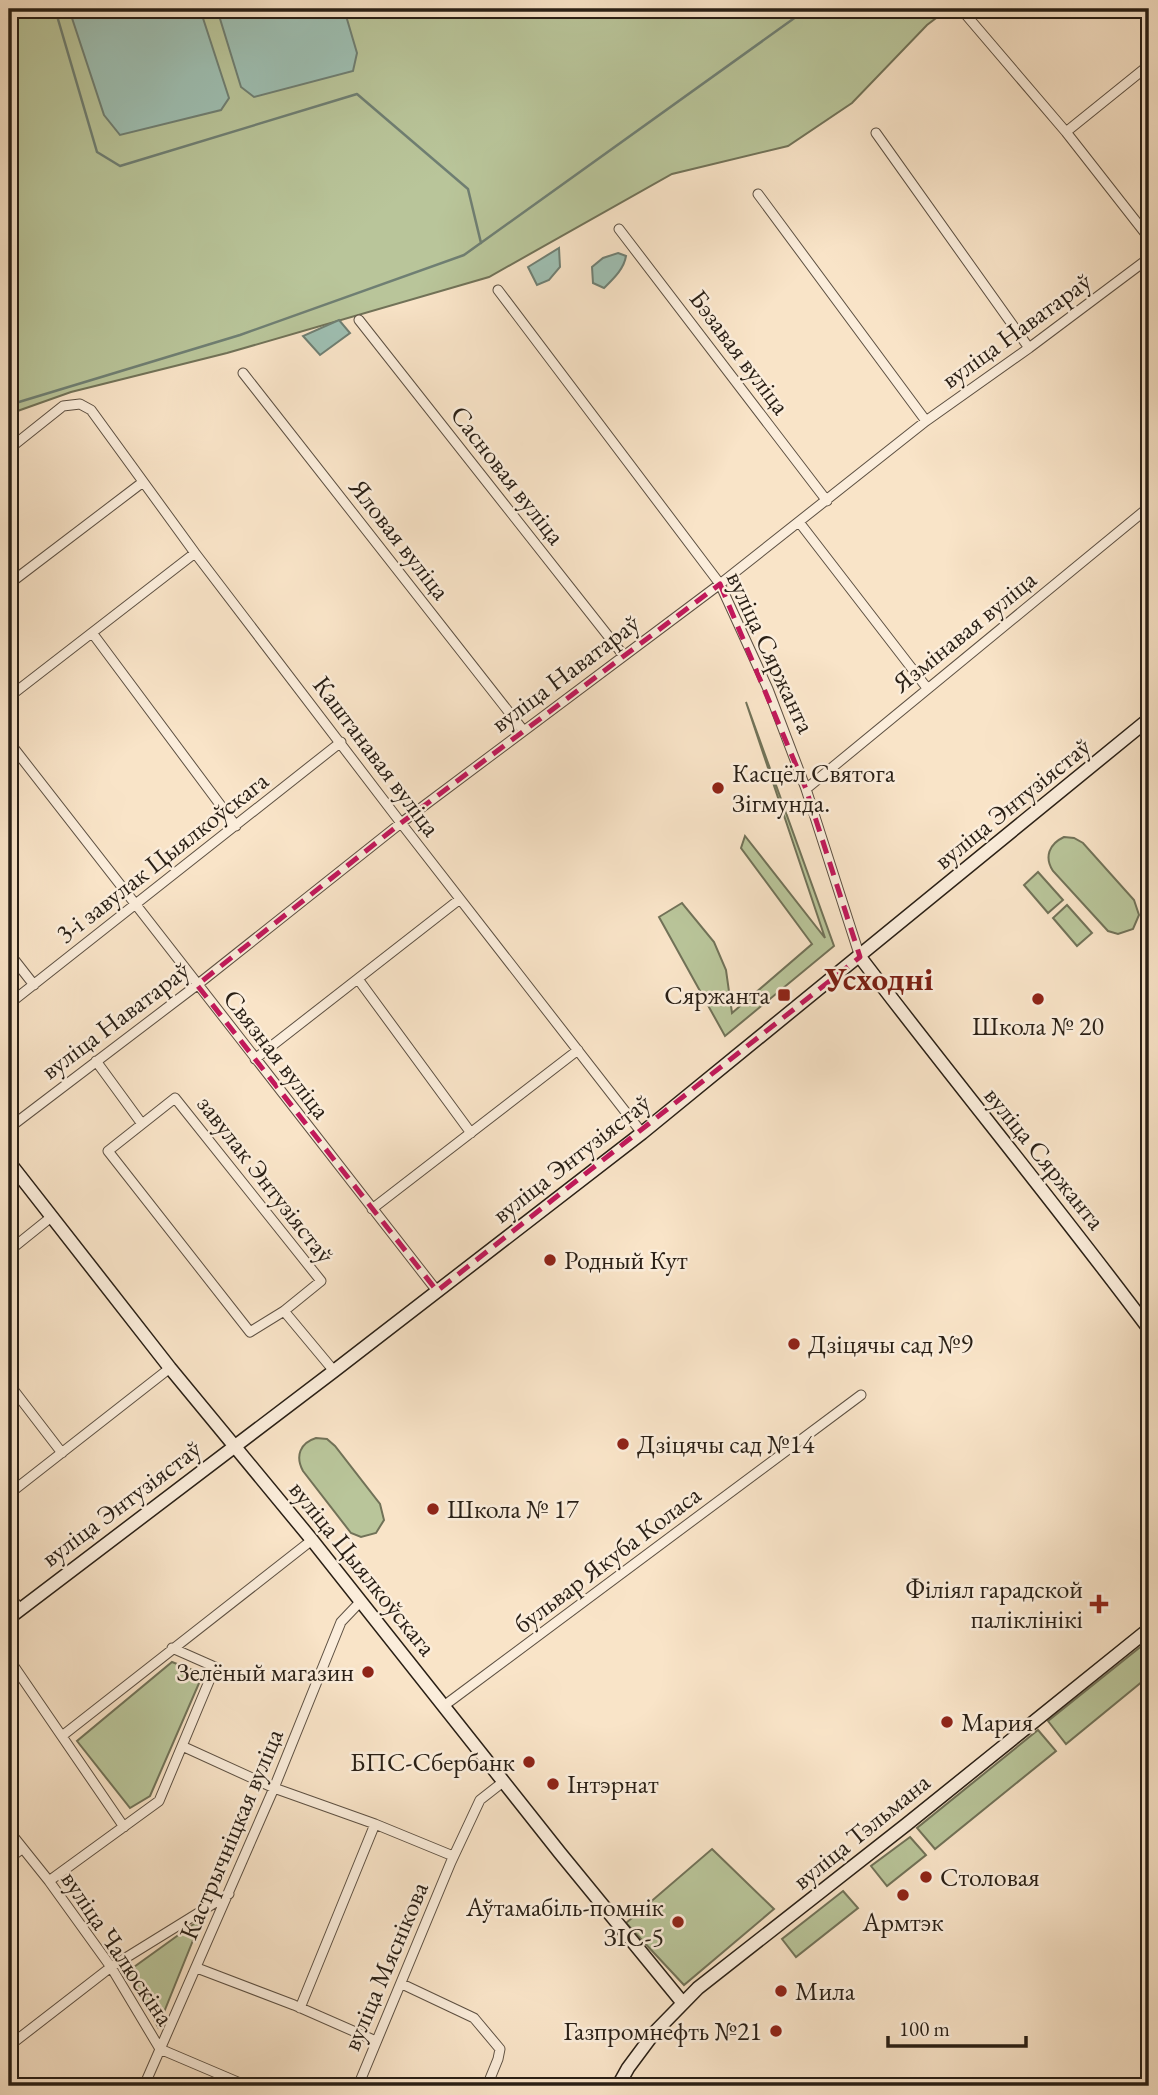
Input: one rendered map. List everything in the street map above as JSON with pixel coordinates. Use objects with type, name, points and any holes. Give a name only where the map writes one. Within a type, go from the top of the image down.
[{"type":"main road","name":"вуліца Энтузіястаў","points":[[9,1618],[642,1133],[1149,719]]},
{"type":"main road","name":"вуліца Сяржанта","points":[[860,957],[956,1084],[1149,1329]]},
{"type":"main road","name":"вуліца Цыялкоўскага","points":[[9,1162],[50,1218],[170,1368],[313,1540],[503,1782],[682,2002]]},
{"type":"main road","name":"вуліца Тэльмана","points":[[618,2086],[654,2033],[682,2002],[1149,1629]]},
{"type":"street","points":[[976,9],[964,12],[1066,132],[1149,238]]},
{"type":"street","points":[[1066,132],[1149,65]]},
{"type":"street","points":[[876,133],[1029,348]]},
{"type":"street","points":[[758,194],[926,421]]},
{"type":"street","name":"Бэзавая вуліца","points":[[619,229],[827,501]]},
{"type":"street","name":"вуліца Наватараў","points":[[9,1128],[197,985],[401,823],[720,584],[926,421],[1149,258]]},
{"type":"street","name":"вуліца Сяржанта","points":[[498,290],[720,584],[768,689],[806,789],[860,957]]},
{"type":"street","name":"Сасновая вуліца","points":[[359,320],[624,656]]},
{"type":"street","name":"Яловая вуліца","points":[[243,373],[523,730]]},
{"type":"street","name":"Каштанавая вуліца","points":[[9,449],[63,407],[80,404],[91,410],[195,553],[642,1133]]},
{"type":"street","points":[[9,584],[143,482]]},
{"type":"street","name":"Язмінавая вуліца","points":[[806,789],[1149,507]]},
{"type":"street","points":[[799,523],[927,688]]},
{"type":"street","points":[[9,697],[195,553]]},
{"type":"street","points":[[93,634],[236,826]]},
{"type":"street","name":"Связная вуліца","points":[[9,742],[437,1291]]},
{"type":"street","name":"3-і завулак Цыялкоўскага","points":[[9,1004],[341,742]]},
{"type":"street","points":[[255,1059],[460,899]]},
{"type":"street","points":[[9,953],[34,985]]},
{"type":"street","points":[[358,979],[471,1133]]},
{"type":"street","points":[[372,1209],[578,1050]]},
{"type":"street","points":[[96,1061],[142,1124]]},
{"type":"street","name":"завулак Энтузіястаў","points":[[175,1098],[321,1281],[284,1311],[250,1332],[108,1151],[175,1098]]},
{"type":"street","points":[[9,1251],[50,1218]]},
{"type":"street","points":[[284,1311],[334,1371]]},
{"type":"street","points":[[9,1494],[170,1368]]},
{"type":"street","points":[[9,1384],[62,1453]]},
{"type":"street","name":"бульвар Якуба Коласа","points":[[445,1705],[861,1395]]},
{"type":"street","points":[[62,1736],[313,1540]]},
{"type":"street","points":[[9,1595],[20,1609]]},
{"type":"street","name":"Кастрычніцкая вуліца","points":[[144,2086],[229,1894],[341,1622],[361,1601]]},
{"type":"street","points":[[49,1881],[159,1801],[215,1667],[172,1648]]},
{"type":"street","points":[[9,1659],[124,1827]]},
{"type":"street","points":[[182,1746],[274,1788],[375,1824],[452,1859]]},
{"type":"street","name":"вуліца Мяснікова","points":[[358,2086],[452,1859],[480,1800],[503,1782]]},
{"type":"street","points":[[300,2008],[375,1824]]},
{"type":"street","name":"вуліца Чалюскіна","points":[[9,1831],[111,1967],[160,2049],[247,2086]]},
{"type":"street","points":[[9,1858],[22,1849]]},
{"type":"street","points":[[9,2046],[111,1967],[229,1894]]},
{"type":"street","points":[[197,1968],[376,2041]]},
{"type":"street","points":[[402,1984],[474,2018],[500,2049],[487,2086]]},
{"type":"highlighted area","points":[[720,584],[806,789],[860,957],[437,1291],[197,985],[401,823]]},
{"type":"shaded area","points":[[9,9],[948,9],[927,25],[852,103],[788,146],[672,174],[489,277],[227,353],[71,392],[9,414]]},
{"type":"shaded area","points":[[69,9],[200,9],[229,98],[221,110],[120,135],[104,115]]},
{"type":"shaded area","points":[[217,9],[344,9],[357,53],[353,71],[254,97],[241,87]]},
{"type":"shaded area","points":[[559,248],[560,267],[549,280],[537,285],[528,267]]},
{"type":"shaded area","points":[[618,253],[626,256],[618,274],[604,288],[593,283],[592,267],[603,258]]},
{"type":"shaded area","points":[[339,320],[350,333],[320,355],[303,336]]},
{"type":"shaded area","points":[[746,702],[834,946],[725,1036],[659,917],[682,903],[714,942],[726,970],[732,1013],[812,944],[741,848],[745,836],[825,938]]},
{"type":"shaded area","points":[[1064,837],[1083,843],[1134,900],[1139,915],[1133,929],[1118,934],[1108,931],[1053,871],[1049,861],[1050,851],[1055,843]]},
{"type":"shaded area","points":[[1038,872],[1063,900],[1048,913],[1024,885]]},
{"type":"shaded area","points":[[1067,905],[1092,933],[1077,946],[1053,918]]},
{"type":"shaded area","points":[[316,1438],[327,1439],[335,1446],[380,1504],[384,1520],[376,1533],[361,1537],[351,1533],[303,1471],[299,1460],[300,1451],[306,1443]]},
{"type":"shaded area","points":[[1149,1640],[1149,1676],[1066,1744],[1048,1721]]},
{"type":"shaded area","points":[[172,1662],[203,1674],[150,1796],[130,1808],[77,1741]]},
{"type":"shaded area","points":[[1038,1730],[1056,1751],[935,1849],[917,1828]]},
{"type":"shaded area","points":[[910,1837],[926,1855],[887,1886],[871,1866]]},
{"type":"shaded area","points":[[712,1849],[774,1909],[684,1985],[626,1923]]},
{"type":"shaded area","points":[[843,1891],[858,1908],[796,1957],[782,1939]]},
{"type":"shaded area","points":[[202,1918],[158,2027],[127,1972]]},
{"type":"waterway","points":[[55,9],[97,152],[120,166],[357,94],[468,189],[481,243]]},
{"type":"waterway","points":[[9,405],[240,335],[464,255],[807,9]]},
{"type":"place","name":"Касцёл Святога Зігмунда.","points":[[718,788]]},
{"type":"place","name":"Сяржанта","points":[[784,995]]},
{"type":"place","name":"Школа № 20","points":[[1038,999]]},
{"type":"place","name":"Родный Кут","points":[[550,1260]]},
{"type":"place","name":"Дзіцячы сад №9","points":[[794,1344]]},
{"type":"place","name":"Дзіцячы сад №14","points":[[623,1444]]},
{"type":"place","name":"Школа № 17","points":[[433,1509]]},
{"type":"place","name":"Філіял гарадской паліклінікі","points":[[1099,1604]]},
{"type":"place","name":"Зелёный магазин","points":[[368,1672]]},
{"type":"place","name":"Мария","points":[[947,1722]]},
{"type":"place","name":"БПС-Сбербанк","points":[[529,1762]]},
{"type":"place","name":"Інтэрнат","points":[[553,1784]]},
{"type":"place","name":"Столовая","points":[[926,1877]]},
{"type":"place","name":"Армтэк","points":[[903,1895]]},
{"type":"place","name":"Аўтамабіль-помнік ЗІС-5","points":[[678,1922]]},
{"type":"place","name":"Мила","points":[[781,1991]]},
{"type":"place","name":"Газпромнефть №21","points":[[776,2031]]},
{"type":"district","name":"Усходні","points":[[879,978]]}]
